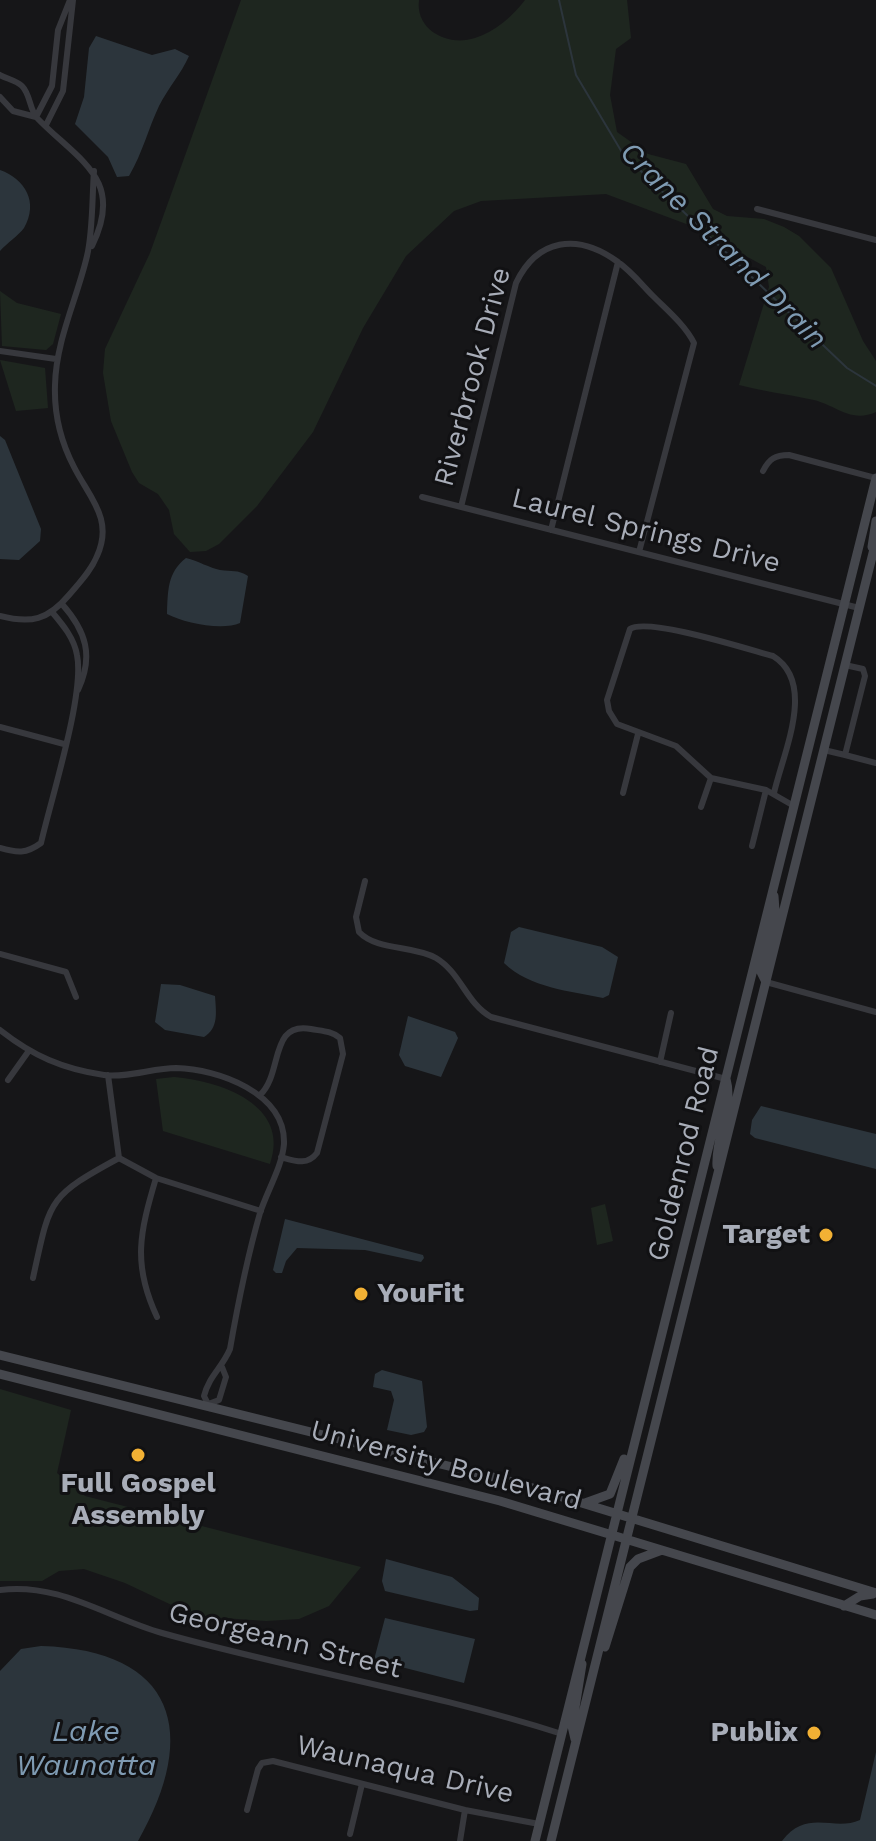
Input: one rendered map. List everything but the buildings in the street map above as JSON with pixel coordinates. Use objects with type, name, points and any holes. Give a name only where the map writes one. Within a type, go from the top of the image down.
[{"type":"main road","name":"Goldenrod Road","points":[[535,1841],[876,478]]},
{"type":"main road","points":[[866,582],[876,521]]},
{"type":"main road","name":"Goldenrod Road","points":[[551,1841],[876,541]]},
{"type":"main road","points":[[786,900],[785,880],[800,819],[794,806]]},
{"type":"main road","points":[[766,982],[760,970],[775,911],[774,884]]},
{"type":"main road","points":[[717,1178],[716,1152],[730,1093],[726,1079]]},
{"type":"main road","name":"University Boulevard","points":[[0,1355],[513,1482],[876,1593]]},
{"type":"main road","name":"University Boulevard","points":[[0,1374],[500,1501],[876,1615]]},
{"type":"main road","points":[[583,1503],[595,1501],[614,1489],[628,1443],[639,1423]]},
{"type":"main road","points":[[591,1683],[614,1624],[630,1567],[647,1554],[665,1550]]},
{"type":"main road","points":[[844,1606],[860,1596],[876,1593]]},
{"type":"main road","points":[[576,1742],[572,1726],[583,1670],[581,1656]]},
{"type":"main road","points":[[555,1825],[553,1813],[567,1753],[562,1734]]},
{"type":"main road","points":[[539,1824],[545,1841]]},
{"type":"street","points":[[36,117],[52,86],[58,30],[72,0]]},
{"type":"street","points":[[46,125],[63,91],[72,0]]},
{"type":"street","points":[[0,75],[23,87],[36,117]]},
{"type":"street","points":[[0,97],[13,111],[36,117],[94,171],[104,203],[98,234],[87,257],[56,359],[55,413],[75,469],[95,499],[104,534],[92,567],[52,612],[33,621],[0,616]]},
{"type":"street","points":[[87,257],[94,171]]},
{"type":"street","points":[[757,209],[876,240]]},
{"type":"street","name":"Riverbrook Drive","points":[[461,507],[516,283],[525,265],[540,250],[570,244],[618,262]]},
{"type":"street","points":[[551,530],[618,262]]},
{"type":"street","points":[[618,262],[681,325],[694,343],[639,552]]},
{"type":"street","points":[[0,351],[56,359]]},
{"type":"street","points":[[763,471],[767,462],[778,455],[789,455],[876,478]]},
{"type":"street","name":"Laurel Springs Drive","points":[[422,497],[859,608]]},
{"type":"street","points":[[62,604],[85,637],[89,657],[75,697]]},
{"type":"street","points":[[0,848],[17,853],[30,851],[41,843],[75,697],[79,670],[77,651],[69,632],[52,612]]},
{"type":"street","points":[[752,846],[770,791],[778,777],[796,697],[791,676],[773,656],[648,624],[633,626],[628,633],[607,703],[617,724],[676,746],[711,778],[770,791],[794,806]]},
{"type":"street","points":[[845,665],[863,669],[865,676],[845,755]]},
{"type":"street","points":[[0,727],[64,744]]},
{"type":"street","points":[[623,793],[638,734]]},
{"type":"street","points":[[824,750],[876,763]]},
{"type":"street","points":[[701,807],[711,778]]},
{"type":"street","points":[[365,881],[356,917],[361,935],[434,957],[448,967],[485,1013],[726,1079]]},
{"type":"street","points":[[0,954],[66,972],[76,997]]},
{"type":"street","points":[[766,982],[876,1012]]},
{"type":"street","points":[[660,1062],[671,1013]]},
{"type":"street","points":[[260,1095],[269,1084],[282,1039],[288,1031],[297,1027],[335,1034],[340,1038],[343,1054],[317,1153],[307,1161],[281,1157]]},
{"type":"street","points":[[0,1030],[28,1052],[53,1064],[108,1075],[173,1068],[195,1069],[260,1095],[275,1111],[282,1127],[281,1157],[261,1211],[230,1349],[222,1367],[212,1373],[204,1396],[211,1406],[219,1400],[226,1377],[222,1367]]},
{"type":"street","points":[[8,1080],[28,1052]]},
{"type":"street","points":[[108,1075],[119,1158]]},
{"type":"street","points":[[119,1158],[156,1178],[261,1211]]},
{"type":"street","points":[[33,1278],[52,1204],[73,1182],[119,1158]]},
{"type":"street","points":[[156,1178],[142,1225],[139,1248],[145,1290],[157,1317]]},
{"type":"street","points":[[682,1253],[697,1257]]},
{"type":"street","name":"Georgeann Street","points":[[0,1590],[29,1588],[53,1593],[157,1632],[562,1734]]},
{"type":"street","name":"Waunaqua Drive","points":[[247,1810],[258,1769],[268,1761],[465,1810],[539,1824]]},
{"type":"street","points":[[350,1834],[362,1784]]},
{"type":"street","points":[[460,1841],[465,1810]]},
{"type":"shaded area","points":[[241,0],[419,0],[419,11],[428,28],[444,38],[465,40],[496,28],[525,0],[627,0],[631,38],[616,49],[610,95],[617,132],[648,154],[686,164],[713,209],[727,216],[764,219],[784,227],[799,236],[831,268],[863,341],[876,361],[876,412],[858,416],[818,401],[739,385],[769,287],[766,267],[689,225],[606,194],[481,201],[454,211],[406,256],[363,328],[313,432],[257,506],[219,544],[206,551],[190,552],[174,534],[169,510],[158,494],[139,483],[132,472],[111,421],[103,373],[105,349],[150,253]]},
{"type":"shaded area","points":[[0,291],[17,303],[61,314],[53,344],[46,350],[2,346]]},
{"type":"shaded area","points":[[0,360],[45,368],[48,408],[16,411]]},
{"type":"shaded area","points":[[174,1077],[212,1084],[248,1100],[270,1126],[274,1143],[270,1164],[163,1131],[156,1079]]},
{"type":"shaded area","points":[[605,1204],[613,1241],[597,1245],[591,1208]]},
{"type":"shaded area","points":[[0,1389],[71,1410],[57,1473],[85,1496],[361,1567],[329,1606],[299,1619],[266,1621],[195,1616],[125,1583],[84,1569],[59,1571],[42,1581],[0,1581]]},
{"type":"water","points":[[96,36],[152,55],[175,49],[189,56],[159,106],[129,176],[117,177],[108,157],[75,124],[84,97],[89,48]]},
{"type":"water","points":[[0,170],[23,185],[30,209],[24,228],[0,251]]},
{"type":"water","points":[[0,436],[5,440],[41,529],[40,541],[19,560],[0,559]]},
{"type":"water","points":[[186,558],[248,576],[240,623],[203,625],[167,614],[172,576]]},
{"type":"water","points":[[519,927],[602,947],[618,957],[609,995],[603,998],[551,987],[514,971],[504,963],[511,932]]},
{"type":"water","points":[[161,984],[180,985],[215,996],[216,1019],[209,1033],[204,1037],[165,1030],[155,1022]]},
{"type":"water","points":[[408,1016],[455,1032],[458,1038],[441,1077],[405,1066],[399,1055]]},
{"type":"water","points":[[761,1106],[876,1134],[876,1169],[755,1138],[750,1134],[752,1120]]},
{"type":"water","points":[[285,1219],[423,1255],[424,1258],[421,1262],[365,1250],[297,1248],[286,1261],[282,1273],[276,1273],[273,1270]]},
{"type":"water","points":[[382,1370],[422,1381],[427,1427],[424,1432],[411,1435],[387,1430],[394,1400],[391,1391],[373,1387],[375,1374]]},
{"type":"water","points":[[386,1559],[452,1577],[479,1598],[478,1610],[470,1611],[385,1591],[382,1581]]},
{"type":"water","points":[[385,1618],[475,1639],[464,1683],[374,1660]]},
{"type":"water","name":"Lake Waunatta","points":[[41,1646],[86,1651],[122,1663],[147,1681],[163,1704],[170,1733],[168,1766],[157,1802],[138,1841],[0,1841],[0,1671],[21,1649]]},
{"type":"water","points":[[876,1752],[876,1841],[782,1841],[801,1825],[860,1820]]},
{"type":"waterway","name":"Crane Strand Drain","points":[[559,0],[576,75],[623,154],[847,368],[876,386]]},
{"type":"place","name":"Target","points":[[826,1235]]},
{"type":"place","name":"YouFit","points":[[361,1294]]},
{"type":"place","name":"Full Gospel Assembly","points":[[138,1455]]},
{"type":"place","name":"Publix","points":[[814,1733]]}]
